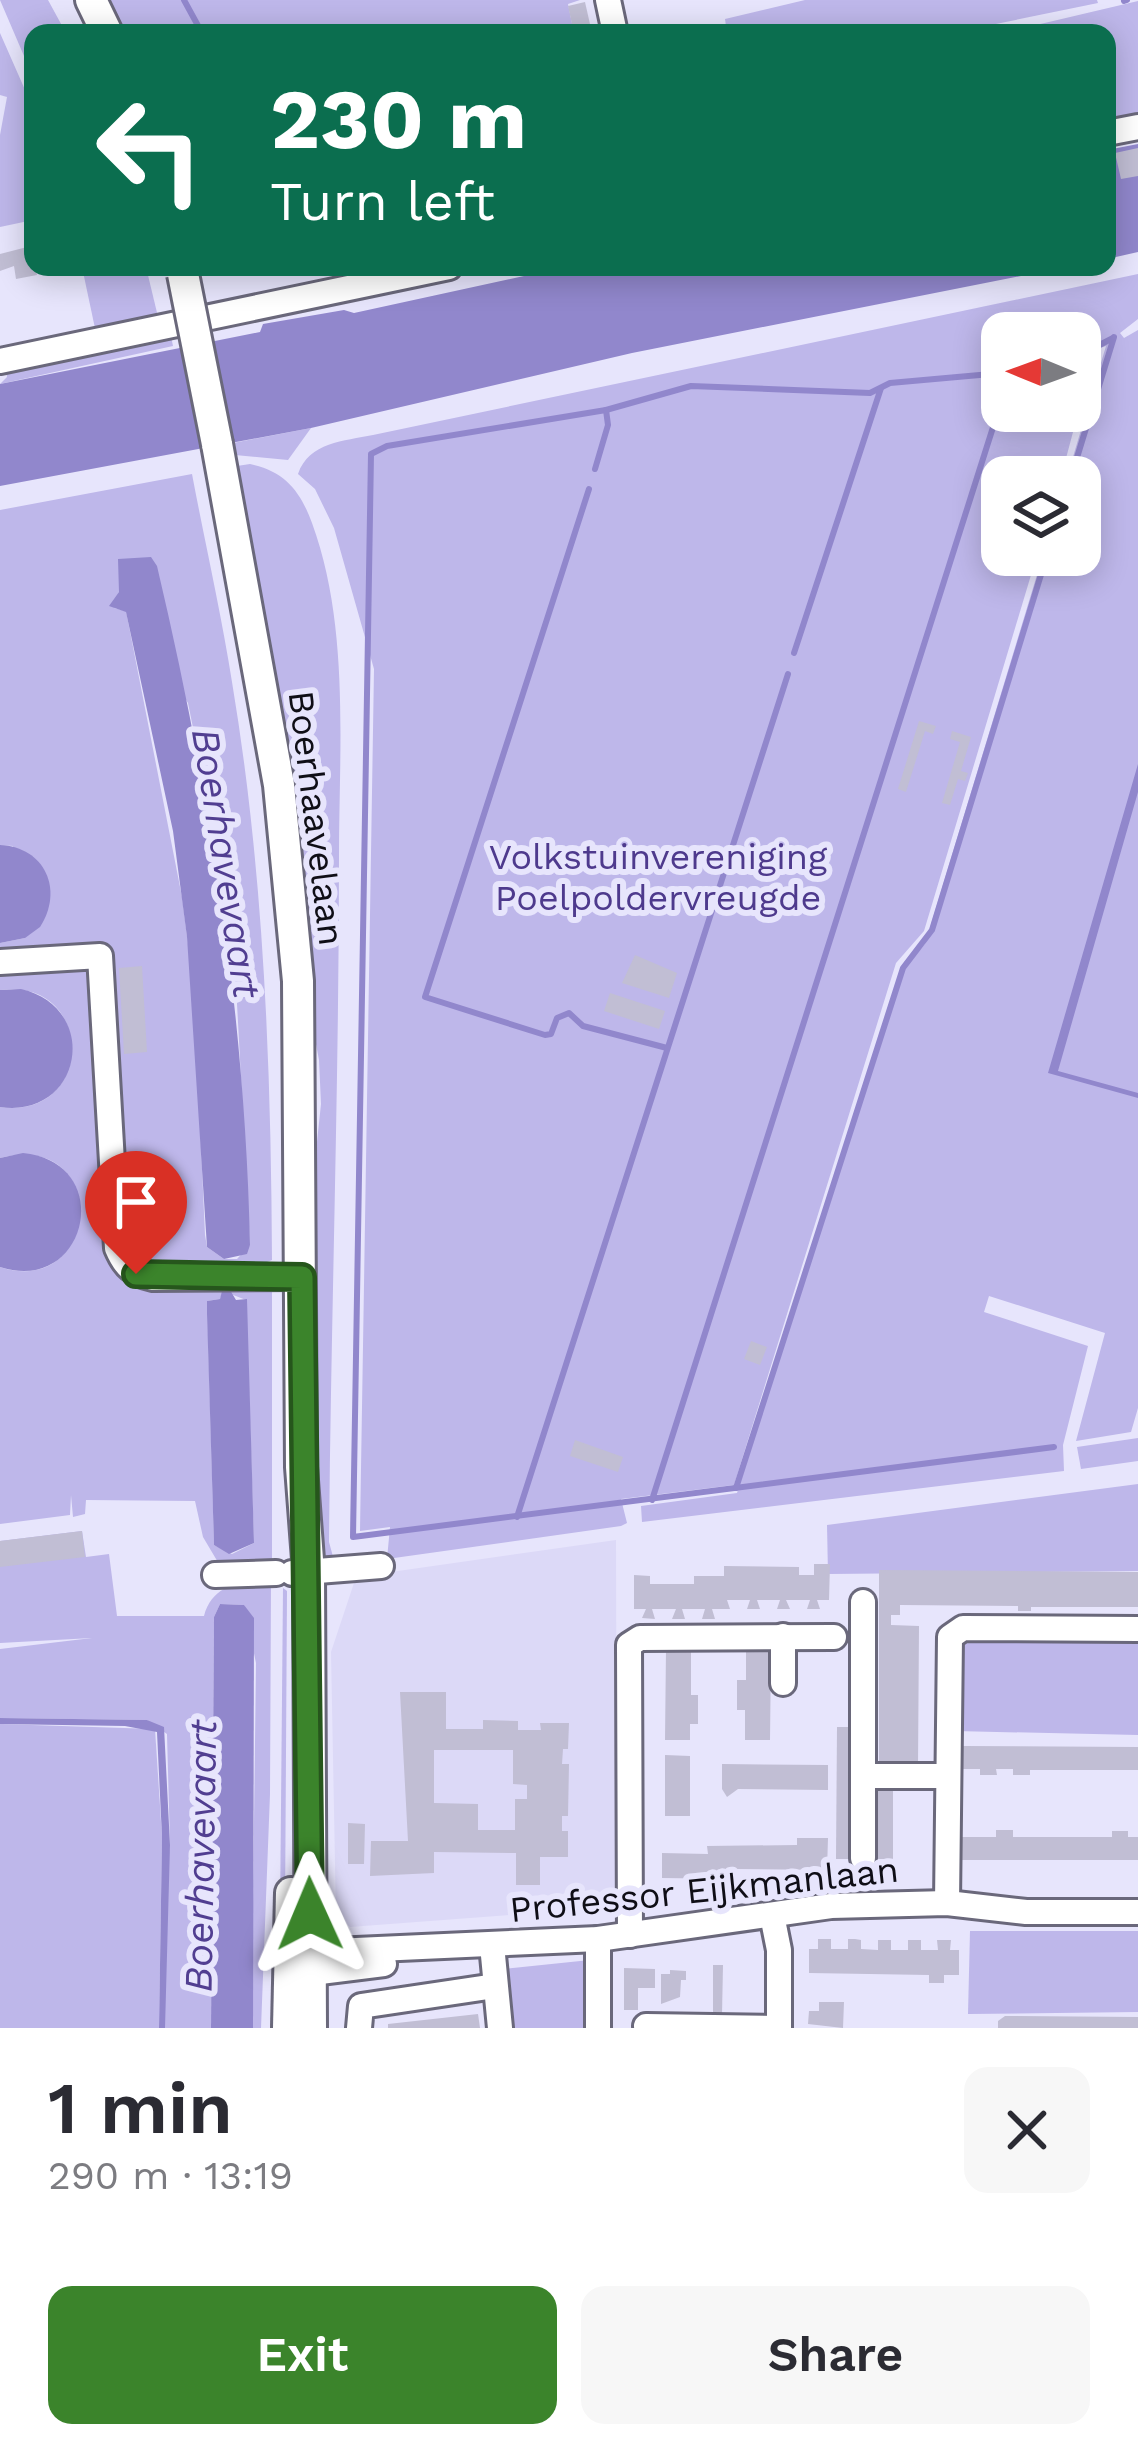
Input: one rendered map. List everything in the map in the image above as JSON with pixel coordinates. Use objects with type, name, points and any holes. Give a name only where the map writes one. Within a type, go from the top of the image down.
[{"type":"main road","name":"Boerhaavelaan","points":[[183,276],[280,785],[292,895],[299,1025],[290,1277],[301,1452],[292,1573],[304,1963],[311,2028]]},
{"type":"main road","name":"Boerhaavelaan","points":[[288,2028],[304,1963]]},
{"type":"street","points":[[0,361],[406,276]]},
{"type":"street","points":[[0,962],[100,956],[117,1248],[124,1264],[136,1274],[153,1278],[290,1277]]},
{"type":"street","points":[[215,1575],[381,1566]]},
{"type":"street","points":[[863,1602],[863,1858]]},
{"type":"street","points":[[947,1903],[950,1637],[962,1628],[1138,1629]]},
{"type":"street","points":[[783,1636],[783,1683]]},
{"type":"street","points":[[630,1936],[629,1645],[640,1637],[834,1637]]},
{"type":"street","points":[[863,1776],[948,1776]]},
{"type":"street","name":"Professor Eijkmanlaan","points":[[304,1963],[469,1942],[492,1945],[630,1936],[831,1906],[947,1903],[1026,1912],[1138,1912]]},
{"type":"street","points":[[646,2026],[779,2028],[779,1950],[772,1915]]},
{"type":"street","points":[[598,1939],[598,2028]]},
{"type":"street","points":[[492,1945],[500,2028]]},
{"type":"street","points":[[359,2028],[361,2006],[495,1986]]},
{"type":"shaded area","points":[[1138,144],[1138,252],[1116,257],[1116,148]]},
{"type":"shaded area","points":[[524,276],[1021,276],[632,353],[311,428],[0,486],[0,384],[260,332],[263,324],[344,310],[354,313]]},
{"type":"shaded area","points":[[151,557],[176,650],[208,818],[241,1073],[250,1245],[247,1254],[224,1259],[207,1247],[187,937],[173,831],[126,612],[109,606],[119,592],[118,559]]},
{"type":"shaded area","points":[[1138,764],[1138,792],[1058,1071],[1138,1093],[1138,1098],[1048,1073]]},
{"type":"shaded area","points":[[0,845],[29,853],[39,862],[50,885],[50,899],[40,927],[25,938],[0,943]]},
{"type":"shaded area","points":[[21,989],[47,1000],[63,1017],[72,1038],[72,1060],[64,1080],[49,1096],[28,1106],[0,1107],[0,990]]},
{"type":"shaded area","points":[[23,1153],[53,1162],[71,1179],[80,1201],[80,1224],[71,1246],[54,1263],[30,1271],[0,1267],[0,1158]]},
{"type":"shaded area","points":[[230,1290],[236,1300],[247,1299],[254,1543],[229,1554],[214,1545],[207,1301],[220,1299],[222,1291]]},
{"type":"shaded area","points":[[616,1540],[617,1907],[350,1927],[336,1915],[331,1652],[356,1577]]},
{"type":"shaded area","points":[[220,1604],[244,1605],[254,1618],[253,2028],[211,2028],[214,1617]]},
{"type":"shaded area","points":[[0,1718],[147,1720],[164,1727],[170,1845],[165,2028],[159,2028],[162,1837],[157,1732],[125,1726],[0,1724]]},
{"type":"green space","points":[[0,0],[48,0],[61,24],[24,24],[24,56]]},
{"type":"green space","points":[[105,0],[580,0],[568,4],[572,24],[116,24]]},
{"type":"green space","points":[[805,0],[1098,3],[996,24],[726,24],[725,19]]},
{"type":"green space","points":[[1138,1],[1138,114],[1116,119],[1116,24],[1040,24]]},
{"type":"green space","points":[[0,33],[24,88],[24,222],[0,227],[0,135],[7,97],[0,95]]},
{"type":"green space","name":"Volkstuinvereniging Poelpoldervreugde","points":[[1138,274],[1138,319],[1120,333],[1124,338],[1138,330],[1138,1408],[1131,1432],[1076,1441],[1105,1333],[989,1296],[984,1312],[1088,1346],[1063,1445],[1064,1471],[642,1522],[641,1506],[737,1493],[902,971],[925,944],[1037,576],[1101,576],[1101,456],[1073,456],[1080,432],[1101,432],[1101,363],[1106,346],[1101,348],[1101,312],[981,312],[981,432],[1073,432],[1067,456],[981,456],[981,576],[1031,576],[924,931],[896,963],[734,1485],[621,1499],[627,1523],[621,1526],[387,1559],[390,1527],[360,1531],[374,669],[334,528],[315,489],[298,474],[303,463],[319,449],[339,442]]},
{"type":"green space","points":[[84,276],[148,276],[159,321],[96,333]]},
{"type":"green space","points":[[171,336],[173,346],[0,384],[7,377],[6,370]]},
{"type":"green space","points":[[311,428],[288,460],[235,455],[233,443]]},
{"type":"green space","points":[[250,464],[281,477],[307,511],[324,563],[337,646],[339,943],[329,1542],[335,1564],[313,1556],[314,1170],[321,1104],[319,1060],[311,1018],[296,817],[237,466]]},
{"type":"green space","points":[[192,474],[232,682],[258,898],[270,1115],[272,1260],[257,1266],[150,1271],[139,1266],[124,1238],[108,948],[0,955],[0,943],[25,938],[13,846],[0,845],[0,510]],"holes":[[[119,592],[188,703],[236,985],[250,1245],[237,1259],[224,1259],[207,1247],[194,992],[182,897],[126,611],[114,608]]]},
{"type":"green space","points":[[85,965],[94,987],[111,1262],[272,1290],[272,1566],[219,1564],[203,1537],[195,1501],[86,1500],[85,1514],[73,1517],[71,1495],[70,1515],[0,1524],[0,1267],[33,1271],[58,1260],[73,1239],[80,1214],[76,1188],[61,1167],[36,1156],[0,1158],[0,1107],[31,1105],[54,1093],[67,1073],[72,1049],[67,1025],[54,1005],[31,992],[0,990],[0,970]],"holes":[[[223,1291],[246,1300],[254,1543],[232,1554],[214,1545],[207,1301],[220,1299]]]},
{"type":"green space","points":[[1138,1438],[1138,1461],[1081,1469],[1077,1447]]},
{"type":"green space","points":[[1138,1484],[1138,1571],[828,1574],[827,1525]]},
{"type":"green space","points":[[82,1531],[86,1557],[109,1554],[117,1616],[204,1616],[222,1591],[239,1583],[271,1579],[270,1794],[261,2028],[253,2028],[252,1982],[256,1663],[244,1605],[220,1604],[214,1617],[211,2028],[165,2028],[165,1883],[170,1845],[167,1734],[147,1720],[0,1718],[0,1649],[92,1638],[0,1643],[0,1541]]},
{"type":"green space","points":[[283,1588],[287,1591],[285,1914],[280,1916]]},
{"type":"green space","points":[[1138,1635],[1138,1735],[955,1731],[962,1640]]},
{"type":"green space","points":[[0,1724],[155,1729],[162,1837],[159,2028],[0,2028]]},
{"type":"green space","points":[[970,1931],[1138,1931],[1138,2012],[968,2014]]},
{"type":"green space","points":[[590,1960],[589,2028],[508,2028],[502,1969]]},
{"type":"building","points":[[585,2],[590,24],[572,24],[568,6]]},
{"type":"building","points":[[1138,148],[1138,176],[1121,179],[1116,153]]},
{"type":"building","points":[[24,248],[24,276],[32,276],[16,279],[14,266],[0,271],[0,254]]},
{"type":"building","points":[[919,721],[936,726],[933,734],[925,731],[906,792],[898,789]]},
{"type":"building","points":[[952,731],[971,737],[961,771],[968,773],[965,781],[958,779],[950,805],[942,803],[960,742],[950,739]]},
{"type":"building","points":[[635,955],[677,973],[669,998],[622,983]]},
{"type":"building","points":[[142,966],[147,1052],[124,1054],[119,968]]},
{"type":"building","points":[[610,993],[665,1011],[659,1029],[604,1011]]},
{"type":"building","points":[[751,1341],[767,1347],[760,1365],[744,1359]]},
{"type":"building","points":[[575,1440],[623,1457],[618,1472],[570,1456]]},
{"type":"building","points":[[82,1531],[85,1557],[0,1567],[0,1541]]},
{"type":"building","points":[[814,1564],[830,1564],[829,1600],[817,1600],[820,1609],[807,1609],[810,1600],[786,1600],[790,1609],[777,1609],[780,1600],[757,1600],[760,1609],[747,1609],[750,1600],[727,1600],[730,1609],[712,1609],[715,1619],[702,1619],[705,1609],[682,1609],[685,1619],[672,1619],[676,1609],[652,1609],[655,1619],[642,1618],[646,1609],[634,1609],[634,1575],[650,1576],[650,1584],[694,1584],[694,1576],[724,1576],[724,1566],[799,1567],[799,1575],[814,1575]]},
{"type":"building","points":[[879,1570],[1138,1572],[1138,1607],[1018,1611],[1018,1606],[900,1605],[900,1615],[891,1615],[891,1625],[919,1626],[918,1766],[879,1766]]},
{"type":"building","points":[[666,1649],[691,1649],[691,1695],[698,1695],[698,1724],[690,1724],[690,1740],[665,1740]]},
{"type":"building","points":[[746,1650],[771,1650],[770,1740],[745,1740],[745,1710],[737,1710],[737,1680],[746,1680]]},
{"type":"building","points":[[400,1692],[446,1692],[446,1729],[483,1729],[483,1720],[518,1721],[518,1730],[541,1730],[540,1723],[569,1723],[562,1764],[569,1764],[568,1816],[562,1816],[562,1831],[568,1831],[568,1857],[540,1857],[540,1885],[516,1885],[516,1853],[434,1852],[434,1873],[370,1876],[371,1841],[408,1841]],"holes":[[[434,1750],[513,1750],[513,1784],[527,1785],[527,1799],[515,1799],[515,1830],[478,1830],[478,1804],[434,1803]]]},
{"type":"building","points":[[837,1727],[853,1727],[853,1859],[836,1859]]},
{"type":"building","points":[[963,1746],[1138,1747],[1138,1770],[1030,1770],[1030,1775],[1013,1775],[1013,1769],[996,1769],[997,1775],[980,1775],[980,1769],[963,1769]]},
{"type":"building","points":[[665,1755],[690,1756],[690,1816],[665,1816]]},
{"type":"building","points":[[722,1764],[828,1765],[828,1790],[738,1789],[727,1797],[722,1789]]},
{"type":"building","points":[[876,1788],[893,1788],[893,1859],[876,1859]]},
{"type":"building","points":[[348,1823],[365,1824],[364,1864],[348,1864]]},
{"type":"building","points":[[996,1830],[1013,1830],[1013,1837],[1112,1837],[1112,1831],[1128,1831],[1128,1837],[1138,1837],[1138,1860],[962,1860],[962,1837],[996,1837]]},
{"type":"building","points":[[797,1838],[828,1838],[827,1870],[737,1869],[737,1879],[662,1878],[662,1853],[708,1854],[707,1846],[797,1845]]},
{"type":"building","points":[[818,1939],[831,1939],[831,1949],[848,1949],[848,1939],[855,1939],[861,1940],[861,1949],[878,1950],[878,1940],[891,1940],[891,1950],[908,1950],[908,1940],[921,1940],[921,1950],[938,1950],[937,1940],[951,1940],[950,1950],[959,1950],[959,1975],[944,1975],[944,1983],[929,1983],[929,1975],[809,1973],[809,1949],[818,1949]]},
{"type":"building","points":[[713,1965],[723,1965],[722,2015],[713,2015]]},
{"type":"building","points":[[624,1968],[655,1969],[655,1988],[638,1988],[638,2010],[624,2010]]},
{"type":"building","points":[[670,1970],[686,1971],[686,1980],[681,1980],[680,1997],[661,2004],[661,1974],[670,1974]]},
{"type":"building","points":[[819,2002],[844,2002],[843,2028],[808,2024],[809,2011],[819,2011]]},
{"type":"building","points":[[478,2014],[480,2028],[388,2028],[388,2024]]},
{"type":"building","points":[[1005,2016],[1138,2017],[1138,2028],[998,2028]]},
{"type":"waterway","points":[[184,0],[197,24]]},
{"type":"waterway","points":[[1077,456],[1114,337]]},
{"type":"waterway","points":[[1101,344],[1113,338]]},
{"type":"waterway","points":[[981,375],[890,383],[870,393],[691,386],[606,410],[387,446],[371,454],[353,1537],[1054,1447]]},
{"type":"waterway","points":[[794,653],[881,388]]},
{"type":"waterway","points":[[595,469],[608,425],[606,410]]},
{"type":"waterway","points":[[652,1500],[992,432]]},
{"type":"waterway","points":[[589,489],[425,997],[545,1035],[551,1034],[557,1018],[569,1013],[583,1026],[667,1048]]},
{"type":"waterway","points":[[736,1488],[903,968],[932,930],[1041,576]]},
{"type":"waterway","points":[[517,1517],[788,674]]},
{"type":"route","points":[[136,1274],[153,1278],[302,1277],[310,1914]]},
{"type":"water label","name":"Boerhavevaart","points":[[227,863]]},
{"type":"water label","name":"Boerhavevaart","points":[[200,1856]]}]
